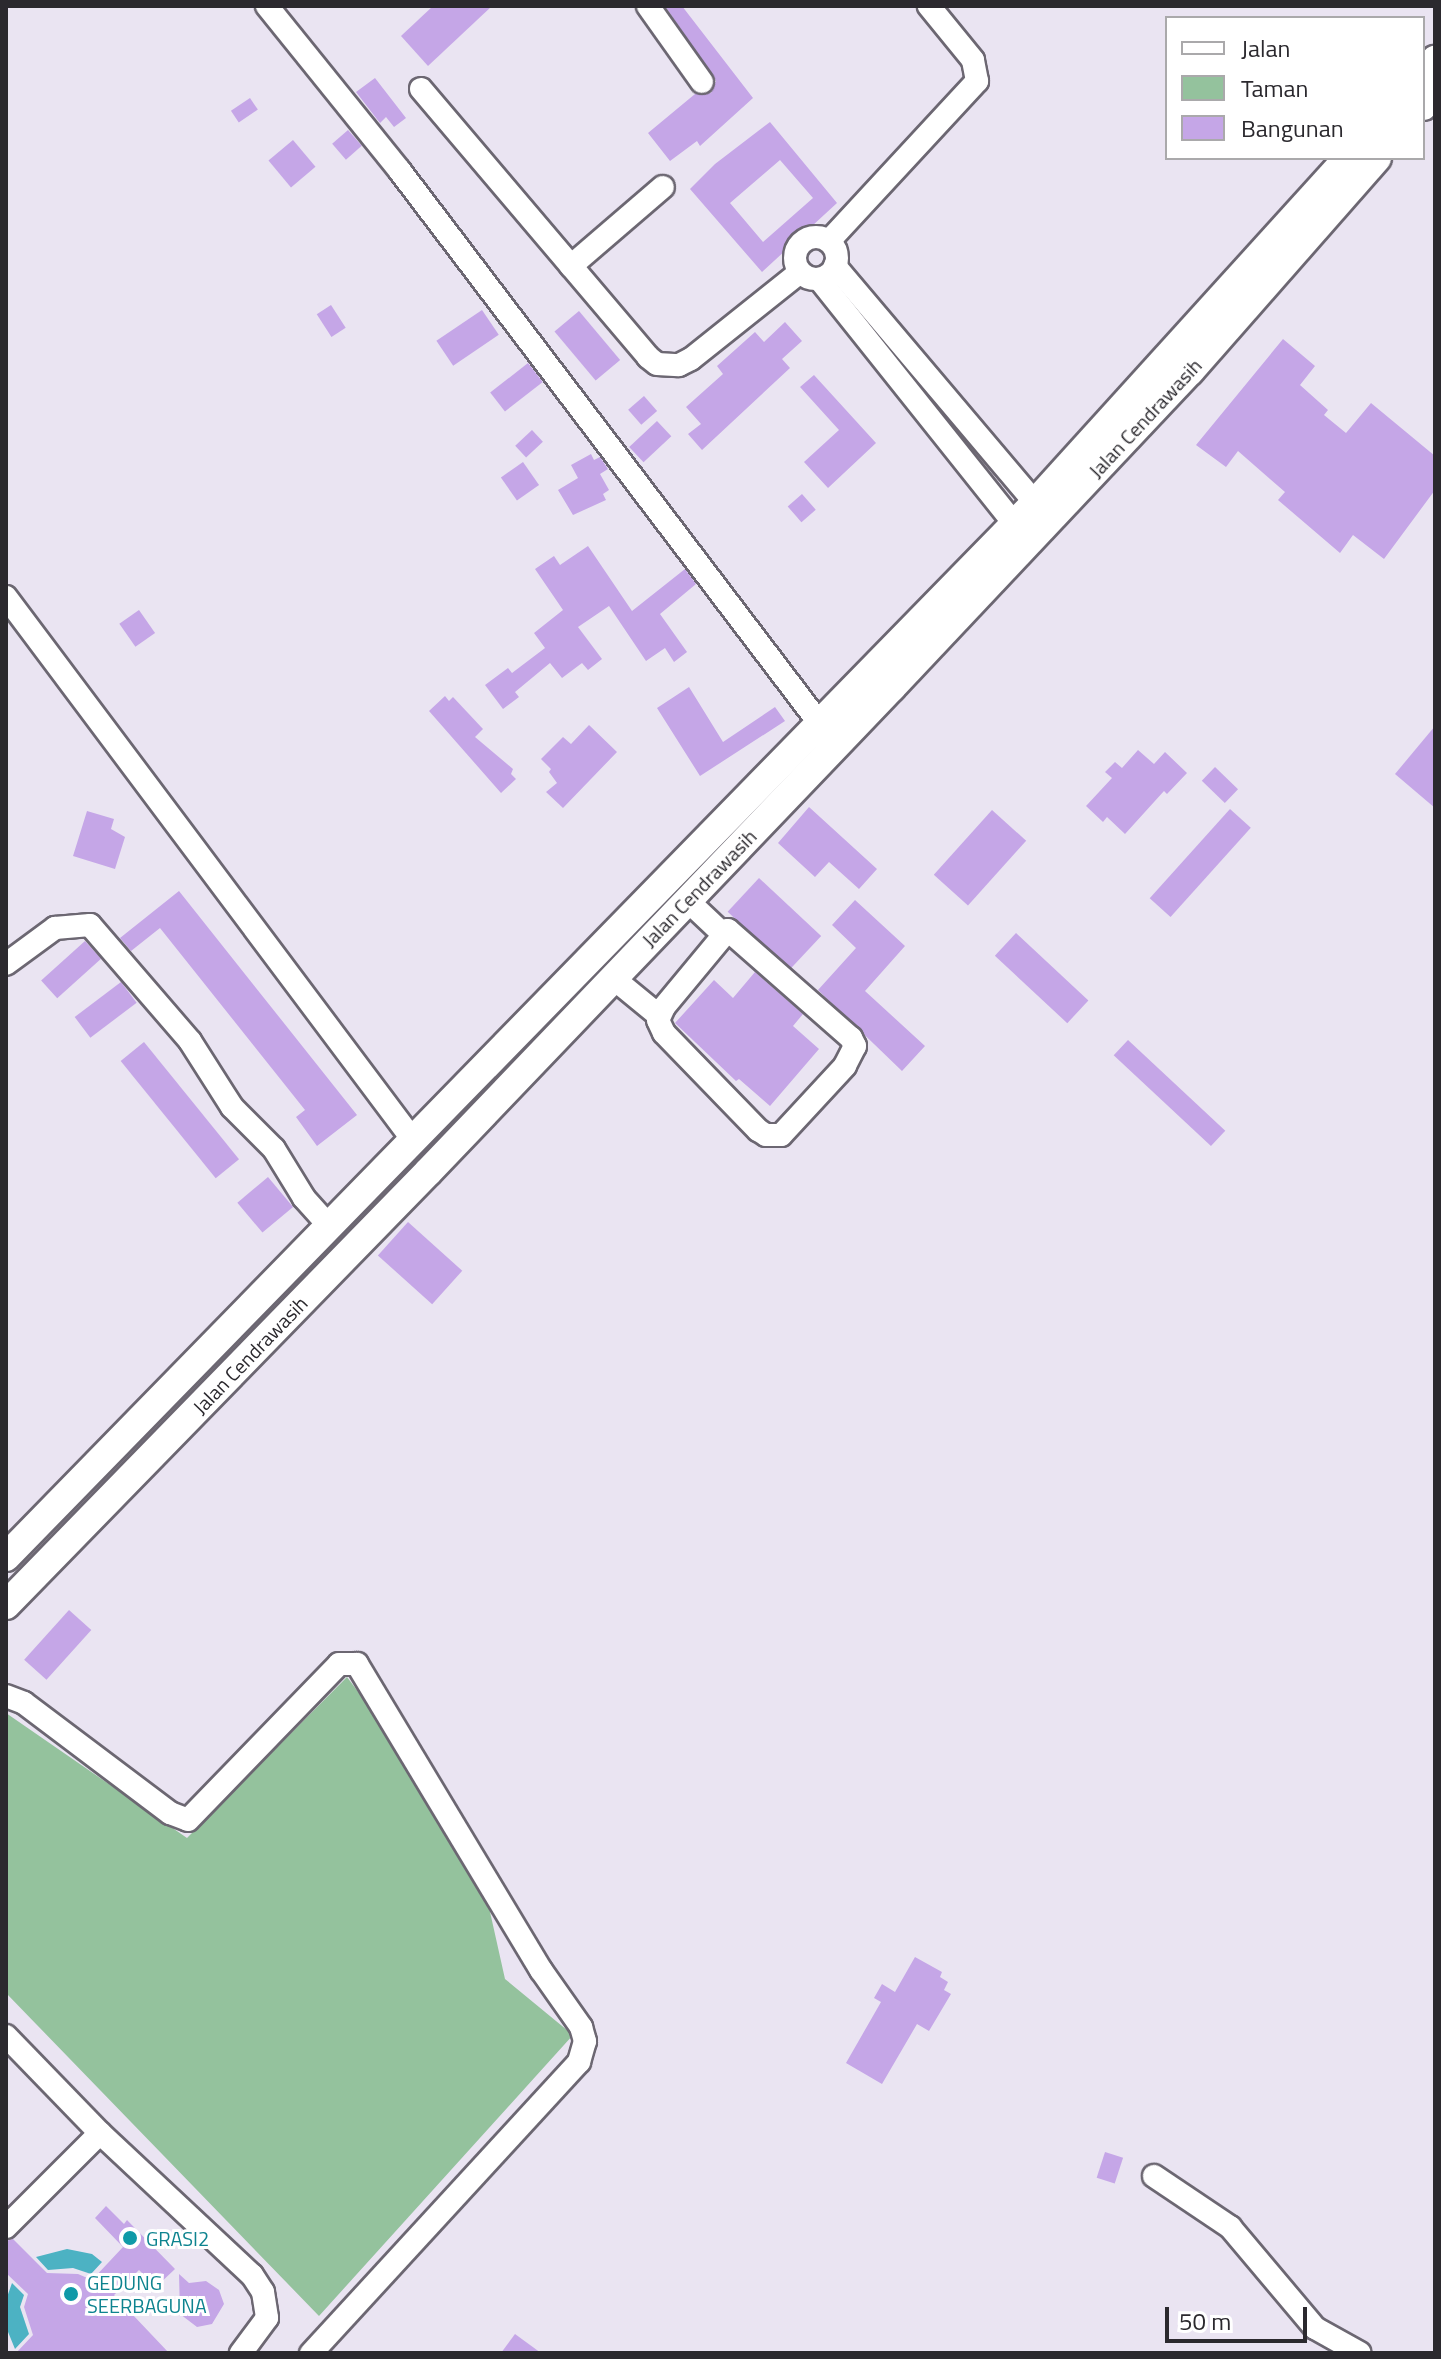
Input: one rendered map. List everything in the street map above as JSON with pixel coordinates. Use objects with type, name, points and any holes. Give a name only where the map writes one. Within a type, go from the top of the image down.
[{"type":"main road","name":"Jalan Cendrawasih","points":[[6,1605],[688,901],[1042,511],[1346,160]]},
{"type":"main road","name":"Jalan Cendrawasih","points":[[1042,511],[1190,371],[1375,160]]},
{"type":"main road","name":"Jalan Cendrawasih","points":[[6,1557],[820,724],[1021,533]]},
{"type":"street","points":[[267,6],[400,171],[820,724]]},
{"type":"street","points":[[648,6],[702,82]]},
{"type":"street","points":[[829,241],[977,81],[973,60],[929,6]]},
{"type":"street","points":[[421,89],[648,357],[668,366],[691,359],[818,273],[837,253],[829,241],[815,236],[797,246],[795,260],[818,273],[1042,511]]},
{"type":"street","points":[[571,266],[663,187]]},
{"type":"street","points":[[818,273],[1021,533]]},
{"type":"street","points":[[6,597],[413,1140]]},
{"type":"street","points":[[688,901],[722,933]]},
{"type":"street","points":[[6,964],[55,928],[90,925],[190,1041],[232,1107],[274,1149],[304,1198],[329,1226]]},
{"type":"street","points":[[613,978],[658,1015],[664,1033],[766,1135],[781,1135],[787,1131],[845,1066],[855,1046],[851,1038],[731,930],[722,933],[658,1015]]},
{"type":"street","points":[[6,1696],[24,1703],[170,1813],[188,1820],[339,1664],[357,1664],[541,1970],[581,2027],[585,2041],[579,2062],[311,2353]]},
{"type":"street","points":[[6,2036],[100,2133],[252,2275],[263,2292],[267,2318],[241,2353]]},
{"type":"street","points":[[6,2227],[100,2133]]},
{"type":"street","points":[[1154,2176],[1230,2227],[1315,2328],[1360,2353]]},
{"type":"green space","points":[[347,1677],[476,1849],[505,1979],[573,2035],[319,2316],[6,1993],[6,1713],[187,1838]]},
{"type":"water","points":[[67,2249],[92,2254],[102,2262],[91,2274],[73,2268],[48,2270],[36,2257]]},
{"type":"water","points":[[12,2283],[24,2295],[20,2307],[29,2334],[15,2349],[6,2327],[6,2300]]},
{"type":"building","points":[[433,6],[492,6],[428,66],[401,36]]},
{"type":"building","points":[[665,6],[682,6],[753,98],[700,146],[697,141],[670,161],[648,133],[695,94],[711,93],[716,81]]},
{"type":"building","points":[[375,78],[406,118],[394,127],[386,117],[380,123],[356,92]]},
{"type":"building","points":[[250,98],[258,110],[239,122],[231,111]]},
{"type":"building","points":[[770,122],[837,203],[762,272],[690,189],[715,164]],"holes":[[[780,160],[813,198],[763,242],[730,203]]]},
{"type":"building","points":[[348,130],[362,146],[346,160],[332,144]]},
{"type":"building","points":[[293,140],[315,167],[291,187],[268,161]]},
{"type":"building","points":[[331,305],[346,328],[331,337],[317,314]]},
{"type":"building","points":[[482,310],[499,335],[453,366],[436,341]]},
{"type":"building","points":[[579,311],[620,360],[596,381],[554,332]]},
{"type":"building","points":[[785,322],[802,341],[782,359],[790,368],[702,450],[688,434],[701,424],[686,407],[723,374],[717,366],[755,332],[764,342]]},
{"type":"building","points":[[1283,339],[1315,366],[1300,385],[1328,410],[1324,415],[1346,433],[1371,403],[1435,456],[1435,490],[1384,559],[1353,535],[1340,553],[1278,500],[1285,492],[1238,451],[1226,467],[1196,445]]},
{"type":"building","points":[[528,363],[543,382],[505,411],[490,393]]},
{"type":"building","points":[[814,375],[876,443],[828,488],[804,462],[839,430],[800,387]]},
{"type":"building","points":[[644,396],[657,411],[641,425],[628,410]]},
{"type":"building","points":[[657,421],[671,436],[644,462],[629,447]]},
{"type":"building","points":[[532,430],[543,442],[526,457],[515,446]]},
{"type":"building","points":[[591,454],[594,460],[600,457],[608,469],[600,474],[609,490],[603,494],[606,500],[573,515],[558,490],[578,478],[571,465]]},
{"type":"building","points":[[523,462],[539,485],[517,500],[501,477]]},
{"type":"building","points":[[802,494],[816,510],[801,522],[788,506]]},
{"type":"building","points":[[588,546],[632,611],[685,569],[696,584],[660,614],[687,652],[674,662],[665,648],[646,661],[609,606],[578,627],[602,659],[588,670],[582,663],[562,678],[550,663],[515,692],[519,697],[503,709],[485,685],[508,668],[512,673],[545,648],[534,633],[563,610],[535,569],[554,556],[560,565]]},
{"type":"building","points":[[139,610],[155,633],[135,647],[119,624]]},
{"type":"building","points":[[689,687],[723,742],[775,707],[785,721],[700,776],[657,708]]},
{"type":"building","points":[[445,696],[449,701],[453,697],[483,729],[475,737],[513,769],[511,774],[516,779],[501,793],[429,711]]},
{"type":"building","points":[[589,725],[617,752],[563,808],[546,792],[557,783],[549,772],[551,769],[541,759],[563,737],[571,744]]},
{"type":"building","points":[[1435,726],[1435,808],[1395,774]]},
{"type":"building","points":[[1138,750],[1154,764],[1165,752],[1187,773],[1167,794],[1164,791],[1125,834],[1107,817],[1103,822],[1086,806],[1112,778],[1105,772],[1115,762],[1122,768]]},
{"type":"building","points":[[1215,767],[1238,789],[1225,803],[1202,781]]},
{"type":"building","points":[[809,807],[877,869],[859,889],[829,862],[815,877],[778,843]]},
{"type":"building","points":[[1230,809],[1251,828],[1171,917],[1150,898]]},
{"type":"building","points":[[992,810],[1026,841],[968,905],[934,875]]},
{"type":"building","points":[[87,811],[114,819],[111,829],[125,837],[115,869],[73,856]]},
{"type":"building","points":[[759,878],[821,936],[790,970],[728,912]]},
{"type":"building","points":[[179,891],[357,1115],[317,1146],[296,1117],[305,1110],[160,928],[131,951],[120,938]]},
{"type":"building","points":[[855,900],[905,946],[865,991],[925,1046],[902,1071],[818,990],[856,948],[832,925]]},
{"type":"building","points":[[1016,933],[1088,1001],[1067,1023],[995,956]]},
{"type":"building","points":[[85,941],[101,959],[57,998],[41,980]]},
{"type":"building","points":[[755,972],[803,1014],[793,1026],[819,1049],[770,1106],[739,1079],[736,1081],[675,1023],[714,980],[733,998]]},
{"type":"building","points":[[121,982],[137,1003],[90,1038],[75,1017]]},
{"type":"building","points":[[1128,1040],[1225,1131],[1211,1146],[1114,1055]]},
{"type":"building","points":[[144,1042],[239,1159],[216,1178],[121,1061]]},
{"type":"building","points":[[268,1177],[293,1207],[262,1233],[237,1203]]},
{"type":"building","points":[[408,1222],[462,1271],[432,1304],[378,1255]]},
{"type":"building","points":[[69,1610],[91,1630],[46,1680],[24,1660]]},
{"type":"building","points":[[915,1957],[942,1972],[940,1977],[948,1982],[944,1990],[951,1994],[929,2031],[917,2024],[882,2084],[846,2063],[881,2002],[874,1998],[882,1984],[895,1992]]},
{"type":"building","points":[[1105,2152],[1123,2158],[1115,2184],[1097,2178]]},
{"type":"building","name":"GEDUNG SEERBAGUNA","points":[[106,2206],[124,2224],[127,2220],[175,2269],[156,2287],[139,2270],[114,2295],[169,2353],[16,2353],[33,2335],[24,2307],[28,2294],[6,2273],[6,2241],[13,2239],[47,2273],[78,2274],[92,2280],[123,2247],[95,2218]]},
{"type":"building","points":[[179,2274],[189,2283],[206,2281],[219,2290],[224,2304],[212,2324],[197,2327],[180,2314]]},
{"type":"building","points":[[515,2334],[541,2353],[501,2353]]},
{"type":"place","name":"GRASI2","points":[[130,2238]]},
{"type":"place","name":"GEDUNG SEERBAGUNA","points":[[71,2294]]}]
